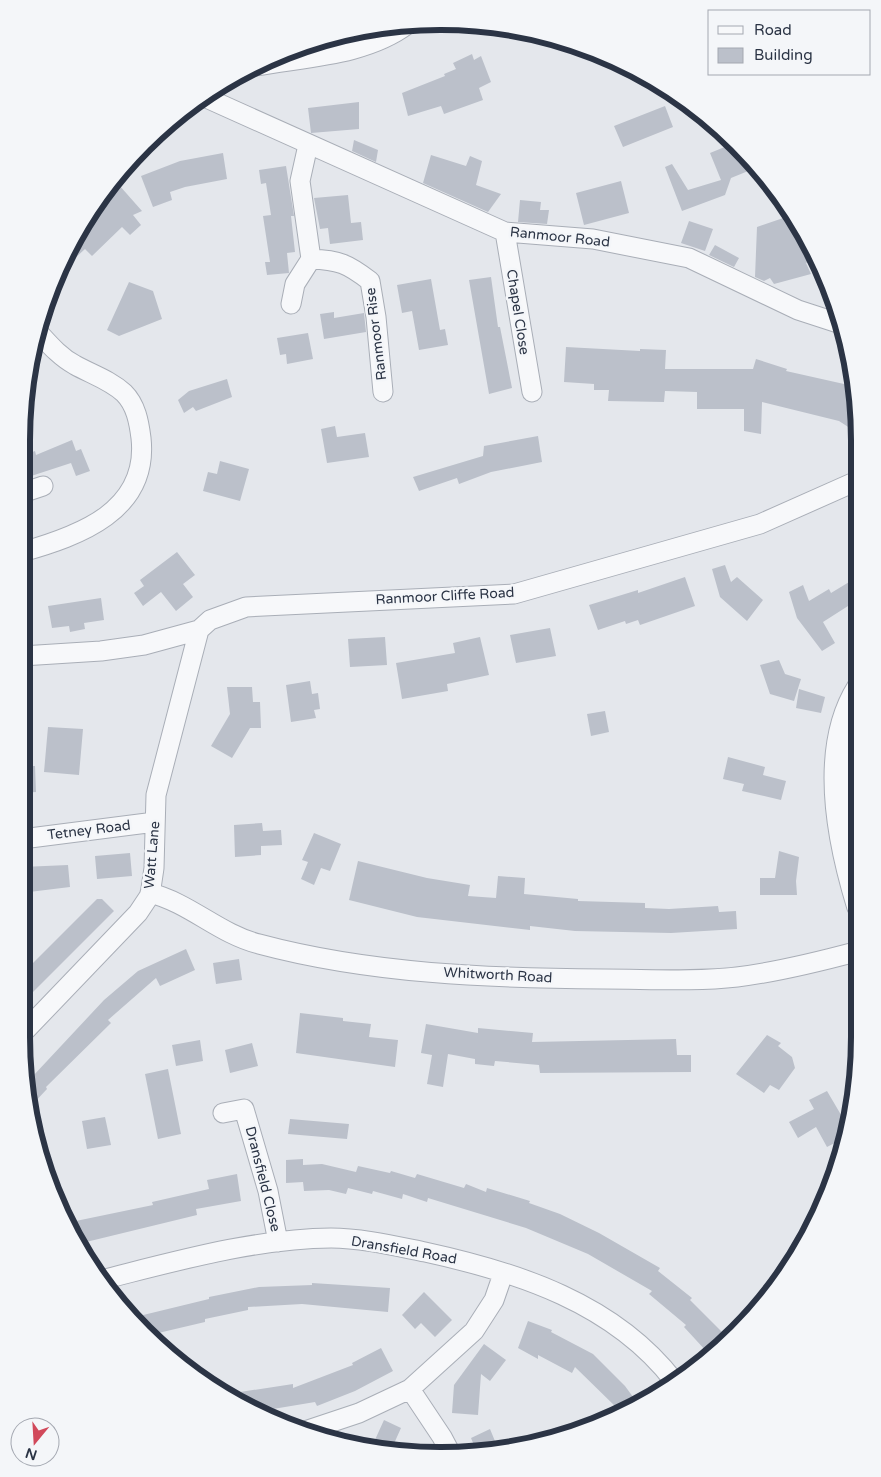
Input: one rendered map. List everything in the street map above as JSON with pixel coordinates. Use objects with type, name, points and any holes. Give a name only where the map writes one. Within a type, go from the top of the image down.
[{"type":"street","points":[[281,62],[351,50],[378,42],[392,33]]},
{"type":"street","name":"Ranmoor Road","points":[[211,100],[505,232],[593,239],[689,258],[798,310],[833,321]]},
{"type":"street","points":[[291,304],[295,284],[311,259],[300,181],[308,145]]},
{"type":"street","name":"Chapel Close","points":[[505,232],[532,392]]},
{"type":"street","name":"Ranmoor Rise","points":[[311,259],[334,260],[356,270],[370,281],[376,317],[383,392]]},
{"type":"street","points":[[30,550],[55,543],[98,524],[123,502],[137,473],[142,446],[138,416],[125,394],[106,381],[73,364],[43,338]]},
{"type":"street","name":"Ranmoor Cliffe Road","points":[[30,655],[101,651],[144,645],[199,630],[210,620],[246,607],[514,594],[760,524],[851,484]]},
{"type":"street","points":[[30,490],[43,486]]},
{"type":"street","name":"Watt Lane","points":[[30,1027],[138,913],[150,893],[154,868],[158,786],[199,630]]},
{"type":"street","points":[[851,706],[844,722],[837,766],[843,846],[851,876]]},
{"type":"street","name":"Tetney Road","points":[[30,838],[156,822]]},
{"type":"street","name":"Whitworth Road","points":[[150,893],[170,898],[227,932],[258,944],[320,957],[403,970],[493,977],[734,977],[792,968],[851,953]]},
{"type":"street","name":"Dransfield Close","points":[[223,1113],[244,1109],[268,1191],[278,1242]]},
{"type":"street","name":"Dransfield Road","points":[[109,1278],[219,1251],[278,1242],[333,1238],[402,1247],[462,1260],[550,1288],[596,1312],[633,1339],[663,1366],[671,1377]]},
{"type":"street","points":[[316,1427],[360,1413],[410,1389],[474,1331],[494,1300],[503,1274]]},
{"type":"street","points":[[410,1389],[447,1447]]},
{"type":"building","points":[[472,54],[474,60],[481,56],[491,82],[479,88],[483,100],[444,114],[441,106],[408,116],[402,93],[445,76],[444,74],[456,69],[453,63]]},
{"type":"building","points":[[359,102],[359,129],[311,133],[308,108]]},
{"type":"building","points":[[665,106],[673,127],[623,147],[614,126]]},
{"type":"building","points":[[354,140],[378,150],[376,162],[352,151]]},
{"type":"building","points":[[727,146],[749,171],[731,178],[725,195],[682,211],[665,167],[672,164],[688,190],[721,180],[710,153]]},
{"type":"building","points":[[223,153],[227,179],[185,187],[170,192],[172,200],[153,207],[141,176],[180,161]]},
{"type":"building","points":[[431,155],[466,166],[470,156],[482,161],[476,185],[501,194],[488,212],[423,183]]},
{"type":"building","points":[[286,166],[294,216],[291,216],[295,252],[287,253],[289,273],[267,275],[265,262],[270,262],[263,216],[271,215],[266,183],[261,184],[259,170]]},
{"type":"building","points":[[621,181],[629,213],[584,225],[576,193]]},
{"type":"building","points":[[119,186],[142,211],[133,215],[141,225],[130,235],[122,227],[92,256],[85,249],[71,262],[99,212]]},
{"type":"building","points":[[348,195],[351,223],[361,222],[363,240],[330,244],[328,228],[320,229],[314,198]]},
{"type":"building","points":[[520,200],[541,202],[540,210],[549,210],[547,224],[518,222]]},
{"type":"building","points":[[785,217],[810,261],[806,263],[811,274],[774,284],[770,278],[764,281],[755,277],[757,227]]},
{"type":"building","points":[[689,221],[713,229],[705,251],[681,243]]},
{"type":"building","points":[[715,245],[739,258],[734,267],[709,255]]},
{"type":"building","points":[[491,277],[498,327],[500,327],[512,388],[489,394],[469,280]]},
{"type":"building","points":[[431,279],[440,330],[445,329],[448,345],[419,350],[412,311],[402,313],[397,285]]},
{"type":"building","points":[[129,282],[153,291],[162,319],[119,336],[107,330]]},
{"type":"building","points":[[334,312],[334,318],[364,313],[366,332],[324,339],[320,314]]},
{"type":"building","points":[[308,333],[313,359],[287,364],[286,354],[280,355],[277,338]]},
{"type":"building","points":[[566,347],[640,351],[640,349],[666,350],[665,369],[753,369],[756,359],[787,369],[786,371],[847,386],[851,429],[839,421],[762,402],[761,434],[744,431],[744,409],[697,409],[697,392],[665,391],[664,402],[608,401],[609,390],[594,390],[594,384],[564,382]]},
{"type":"building","points":[[227,379],[232,397],[196,411],[193,407],[184,413],[178,400],[189,391]]},
{"type":"building","points":[[335,426],[337,437],[365,433],[369,457],[327,463],[321,429]]},
{"type":"building","points":[[538,436],[542,462],[491,472],[459,484],[457,478],[419,491],[413,477],[483,456],[484,446]]},
{"type":"building","points":[[72,440],[76,451],[81,449],[90,471],[76,476],[71,463],[30,476],[30,453],[35,451],[36,455]]},
{"type":"building","points":[[220,461],[249,469],[240,501],[203,491],[208,472],[217,474]]},
{"type":"building","points":[[177,552],[195,575],[183,584],[193,597],[176,611],[161,592],[143,606],[134,593],[144,586],[140,580]]},
{"type":"building","points":[[725,565],[731,582],[737,577],[763,600],[747,621],[720,597],[712,569]]},
{"type":"building","points":[[685,577],[695,606],[640,625],[638,620],[626,624],[625,621],[598,630],[589,605],[638,590],[638,593]]},
{"type":"building","points":[[851,581],[851,604],[823,622],[835,643],[822,651],[797,618],[789,592],[803,585],[809,601],[829,589],[831,593]]},
{"type":"building","points":[[101,598],[104,620],[84,623],[85,629],[70,632],[69,626],[52,628],[48,606]]},
{"type":"building","points":[[550,628],[556,656],[516,663],[510,635]]},
{"type":"building","points":[[385,637],[387,665],[350,667],[348,639]]},
{"type":"building","points":[[480,637],[489,675],[447,684],[448,691],[402,699],[396,663],[455,653],[453,643]]},
{"type":"building","points":[[779,660],[785,674],[801,679],[794,701],[770,694],[760,665]]},
{"type":"building","points":[[310,681],[312,694],[318,693],[320,709],[314,710],[316,718],[291,722],[286,685]]},
{"type":"building","points":[[227,687],[252,687],[253,702],[260,702],[261,728],[250,728],[232,758],[211,746],[230,714]]},
{"type":"building","points":[[799,689],[825,697],[821,713],[796,708]]},
{"type":"building","points":[[605,711],[609,732],[591,736],[587,714]]},
{"type":"building","points":[[48,727],[83,729],[79,775],[44,772]]},
{"type":"building","points":[[728,757],[765,767],[763,775],[786,781],[781,800],[742,791],[744,784],[723,779]]},
{"type":"building","points":[[30,766],[35,766],[36,792],[30,792]]},
{"type":"building","points":[[262,823],[263,831],[281,830],[282,845],[261,846],[261,855],[235,857],[234,825]]},
{"type":"building","points":[[314,833],[341,844],[330,871],[321,868],[314,885],[301,879],[308,862],[302,860]]},
{"type":"building","points":[[779,851],[799,857],[796,881],[797,895],[760,895],[760,878],[775,878]]},
{"type":"building","points":[[130,853],[132,876],[97,879],[95,856]]},
{"type":"building","points":[[358,861],[427,878],[470,885],[468,896],[496,898],[498,876],[525,878],[524,894],[578,899],[578,901],[645,903],[645,908],[669,909],[718,906],[719,912],[736,911],[737,929],[671,933],[575,931],[530,926],[530,930],[417,917],[349,900]]},
{"type":"building","points":[[68,865],[70,887],[30,892],[30,867]]},
{"type":"building","points":[[97,899],[102,899],[114,911],[30,995],[30,966]]},
{"type":"building","points":[[186,949],[195,970],[160,986],[156,978],[108,1020],[111,1023],[46,1087],[47,1089],[36,1101],[32,1075],[104,1000],[138,971]]},
{"type":"building","points":[[239,959],[242,980],[216,984],[213,963]]},
{"type":"building","points":[[300,1013],[343,1018],[343,1021],[371,1024],[369,1037],[398,1040],[395,1067],[296,1053]]},
{"type":"building","points":[[426,1024],[478,1033],[478,1028],[533,1033],[532,1042],[676,1039],[677,1055],[691,1055],[691,1072],[540,1073],[539,1065],[495,1061],[494,1066],[475,1064],[475,1059],[448,1054],[443,1087],[427,1084],[432,1055],[421,1053]]},
{"type":"building","points":[[767,1035],[781,1043],[778,1046],[792,1057],[795,1068],[779,1090],[770,1085],[764,1093],[736,1074]]},
{"type":"building","points":[[200,1040],[203,1061],[176,1066],[172,1045]]},
{"type":"building","points":[[252,1043],[258,1066],[230,1073],[225,1050]]},
{"type":"building","points":[[168,1069],[181,1134],[158,1139],[145,1074]]},
{"type":"building","points":[[827,1091],[843,1118],[837,1142],[827,1147],[816,1127],[798,1138],[789,1122],[814,1109],[809,1100]]},
{"type":"building","points":[[105,1117],[111,1145],[87,1149],[82,1121]]},
{"type":"building","points":[[290,1119],[349,1124],[347,1139],[288,1134]]},
{"type":"building","points":[[303,1159],[303,1165],[322,1164],[356,1172],[358,1166],[390,1173],[391,1171],[415,1178],[417,1174],[464,1188],[466,1184],[486,1192],[487,1188],[530,1201],[529,1203],[560,1214],[599,1233],[660,1268],[658,1271],[692,1298],[690,1300],[724,1334],[705,1350],[684,1327],[686,1325],[649,1294],[652,1291],[588,1254],[526,1228],[428,1198],[427,1202],[403,1194],[402,1199],[373,1191],[372,1194],[348,1188],[346,1194],[329,1190],[304,1191],[303,1182],[286,1183],[286,1160]]},
{"type":"building","points":[[237,1174],[241,1201],[196,1209],[197,1215],[85,1242],[74,1221],[153,1205],[152,1202],[209,1189],[207,1180]]},
{"type":"building","points":[[312,1283],[390,1288],[388,1312],[302,1304],[248,1307],[248,1310],[205,1319],[205,1322],[157,1333],[140,1316],[209,1299],[209,1297],[259,1287],[312,1285]]},
{"type":"building","points":[[424,1292],[452,1320],[435,1337],[421,1323],[415,1329],[402,1315]]},
{"type":"building","points":[[528,1321],[552,1330],[551,1332],[593,1354],[625,1386],[634,1398],[616,1408],[575,1367],[572,1373],[538,1355],[538,1359],[518,1348]]},
{"type":"building","points":[[484,1344],[506,1360],[490,1381],[481,1374],[478,1415],[452,1413],[454,1385]]},
{"type":"building","points":[[381,1348],[393,1371],[355,1391],[317,1406],[315,1402],[269,1410],[236,1393],[293,1384],[293,1388],[353,1365],[352,1363]]},
{"type":"building","points":[[384,1420],[401,1428],[394,1444],[374,1441]]},
{"type":"building","points":[[490,1429],[496,1443],[474,1445],[471,1438]]}]
